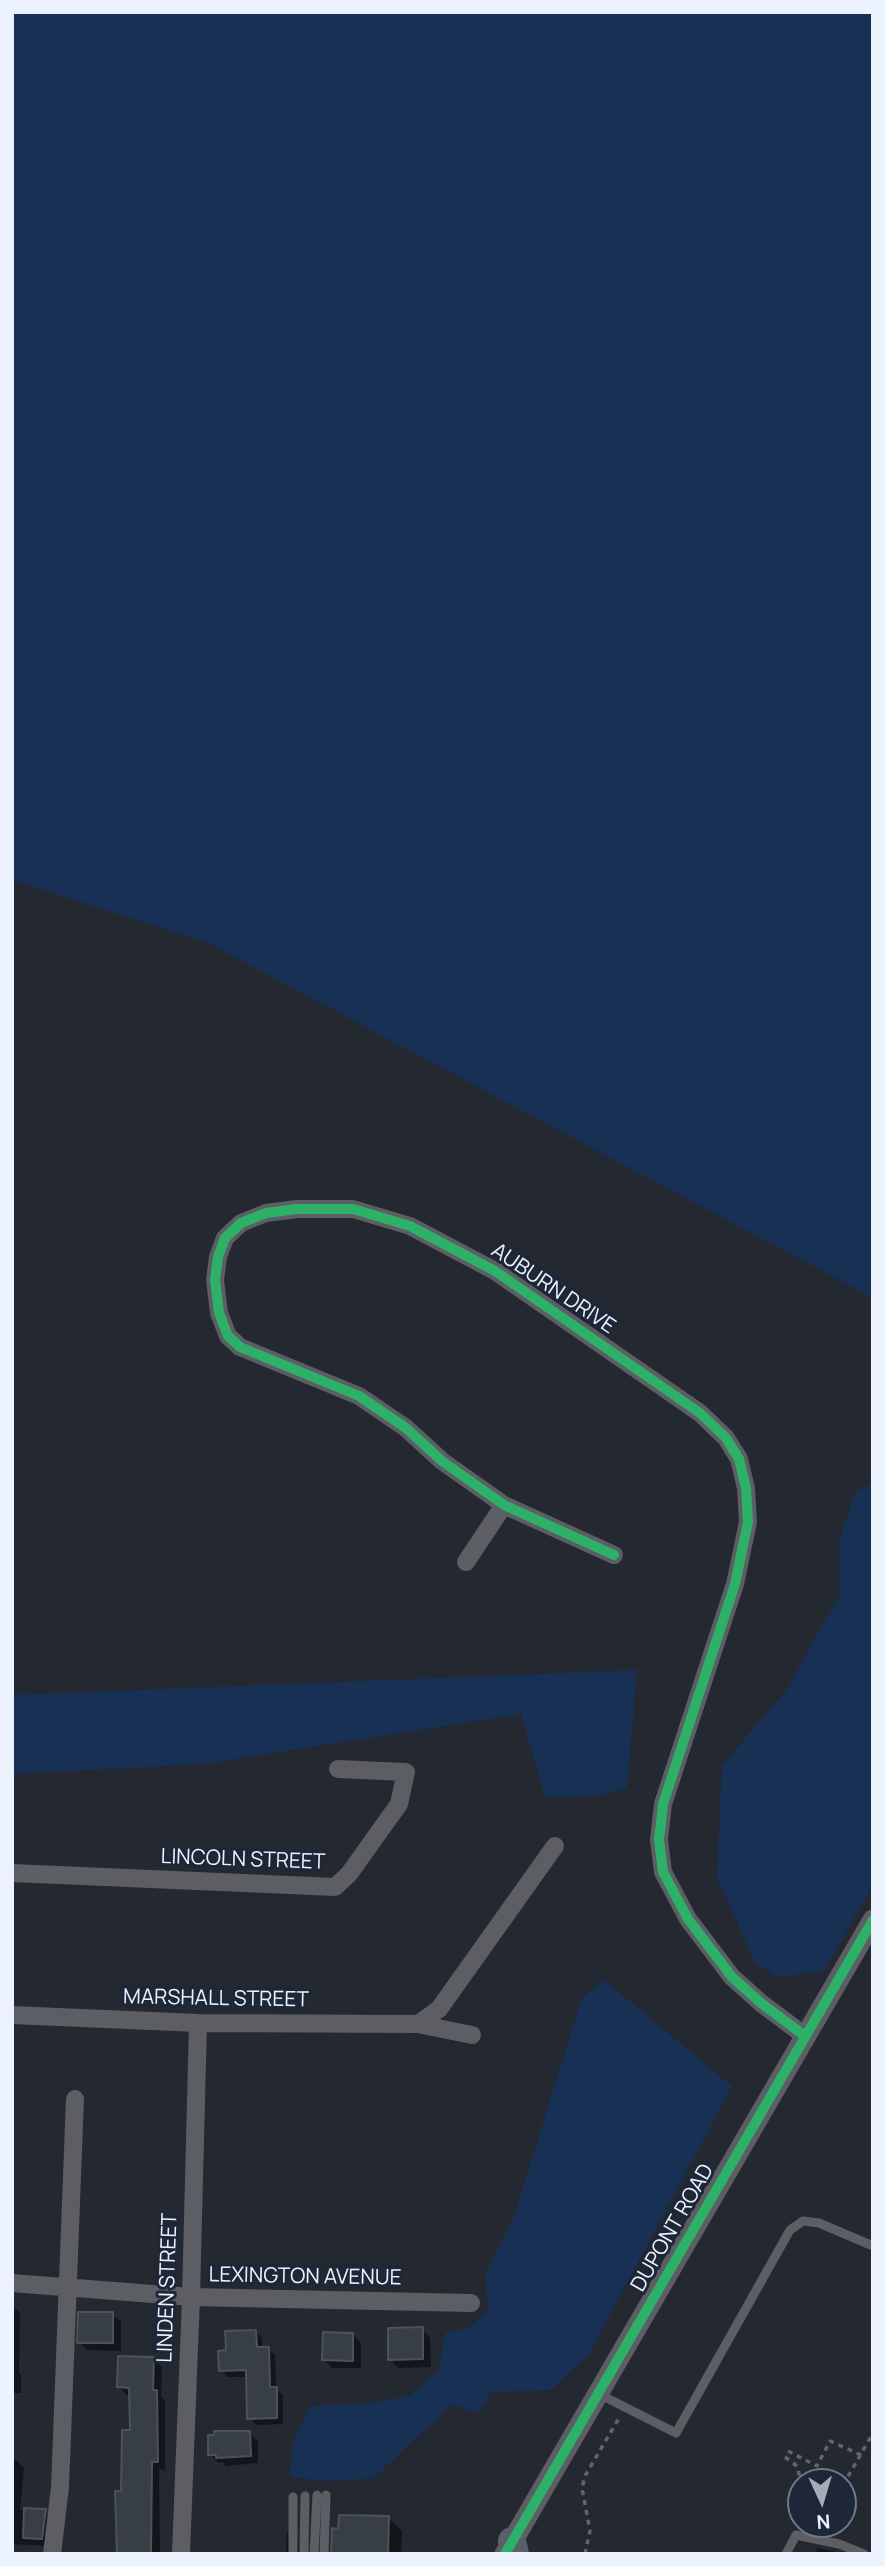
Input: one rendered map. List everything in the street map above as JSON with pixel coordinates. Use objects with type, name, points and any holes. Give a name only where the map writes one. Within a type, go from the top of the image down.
[{"type":"street","name":"AUBURN DRIVE","points":[[614,1555],[504,1505],[442,1461],[406,1428],[359,1396],[240,1347],[228,1336],[219,1313],[215,1280],[218,1257],[225,1238],[241,1223],[266,1213],[297,1209],[353,1209],[410,1226],[495,1271],[701,1413],[726,1438],[739,1459],[746,1488],[748,1522],[735,1584],[663,1804],[659,1840],[663,1872],[688,1919],[732,1977],[761,2003],[806,2036]]},
{"type":"street","points":[[466,1562],[504,1505]]},
{"type":"street","name":"LINCOLN STREET","points":[[12,1873],[335,1887],[349,1874],[399,1804],[406,1772],[338,1769]]},
{"type":"street","points":[[418,2024],[439,2009],[555,1846]]},
{"type":"street","name":"DUPONT ROAD","points":[[511,2549],[597,2394],[873,1920]]},
{"type":"street","name":"MARSHALL STREET","points":[[12,2015],[198,2023],[418,2024],[471,2035]]},
{"type":"street","name":"LINDEN STREET","points":[[181,2554],[198,2023]]},
{"type":"street","points":[[52,2554],[60,2487],[75,2099]]},
{"type":"street","name":"LEXINGTON AVENUE","points":[[12,2283],[191,2297],[471,2303]]},
{"type":"lane","points":[[597,2394],[676,2433],[790,2230],[803,2221],[819,2223],[873,2246]]},
{"type":"lane","points":[[314,2554],[321,2495],[324,2554]]},
{"type":"lane","points":[[303,2554],[305,2496]]},
{"type":"lane","points":[[293,2497],[293,2554]]},
{"type":"lane","points":[[786,2554],[796,2535],[839,2544],[864,2554]]},
{"type":"path","points":[[585,2554],[590,2531],[582,2487],[585,2476],[625,2407]]},
{"type":"path","points":[[853,2468],[873,2433]]},
{"type":"path","points":[[788,2451],[817,2466],[830,2441],[861,2455]]},
{"type":"path","points":[[785,2457],[798,2468]]},
{"type":"shaded area","points":[[12,12],[873,12],[873,1298],[208,943],[12,880]]},
{"type":"shaded area","points":[[873,1484],[873,1885],[824,1971],[776,1977],[755,1963],[717,1877],[722,1766],[787,1689],[840,1594],[839,1541],[856,1491]]},
{"type":"shaded area","points":[[637,1670],[627,1788],[597,1796],[545,1797],[521,1714],[204,1764],[12,1774],[12,1695]]},
{"type":"shaded area","points":[[604,1980],[732,2086],[589,2354],[551,2390],[492,2392],[476,2413],[452,2404],[374,2478],[330,2481],[289,2477],[293,2441],[310,2406],[368,2403],[409,2396],[438,2372],[445,2333],[470,2327],[488,2311],[485,2275],[513,2219],[582,1998]]},
{"type":"building","points":[[78,2312],[113,2312],[113,2343],[77,2343]]},
{"type":"building","points":[[423,2327],[423,2359],[388,2360],[388,2328]]},
{"type":"building","points":[[256,2330],[257,2347],[269,2347],[270,2387],[277,2387],[277,2418],[247,2419],[246,2370],[219,2371],[218,2351],[226,2350],[225,2331]]},
{"type":"building","points":[[323,2332],[353,2333],[353,2361],[322,2360]]},
{"type":"building","points":[[118,2356],[154,2357],[153,2390],[157,2390],[158,2462],[152,2462],[151,2554],[117,2554],[115,2491],[121,2491],[122,2430],[130,2430],[129,2388],[117,2387]]},
{"type":"building","points":[[214,2431],[250,2431],[251,2456],[216,2458],[216,2455],[208,2455],[208,2435],[214,2435]]},
{"type":"building","points":[[24,2508],[46,2509],[42,2539],[23,2538]]},
{"type":"building","points":[[339,2515],[389,2516],[388,2554],[331,2554],[332,2528],[338,2529]]},
{"type":"cycle path","points":[[614,1555],[504,1505],[442,1461],[406,1428],[359,1396],[240,1347],[228,1336],[219,1313],[215,1280],[218,1257],[225,1238],[241,1223],[266,1213],[297,1209],[353,1209],[410,1226],[495,1271],[700,1413],[726,1438],[739,1459],[746,1488],[748,1522],[735,1584],[663,1804],[659,1840],[663,1872],[688,1919],[732,1977],[805,2036]]},
{"type":"cycle path","points":[[505,2554],[873,1920]]}]
